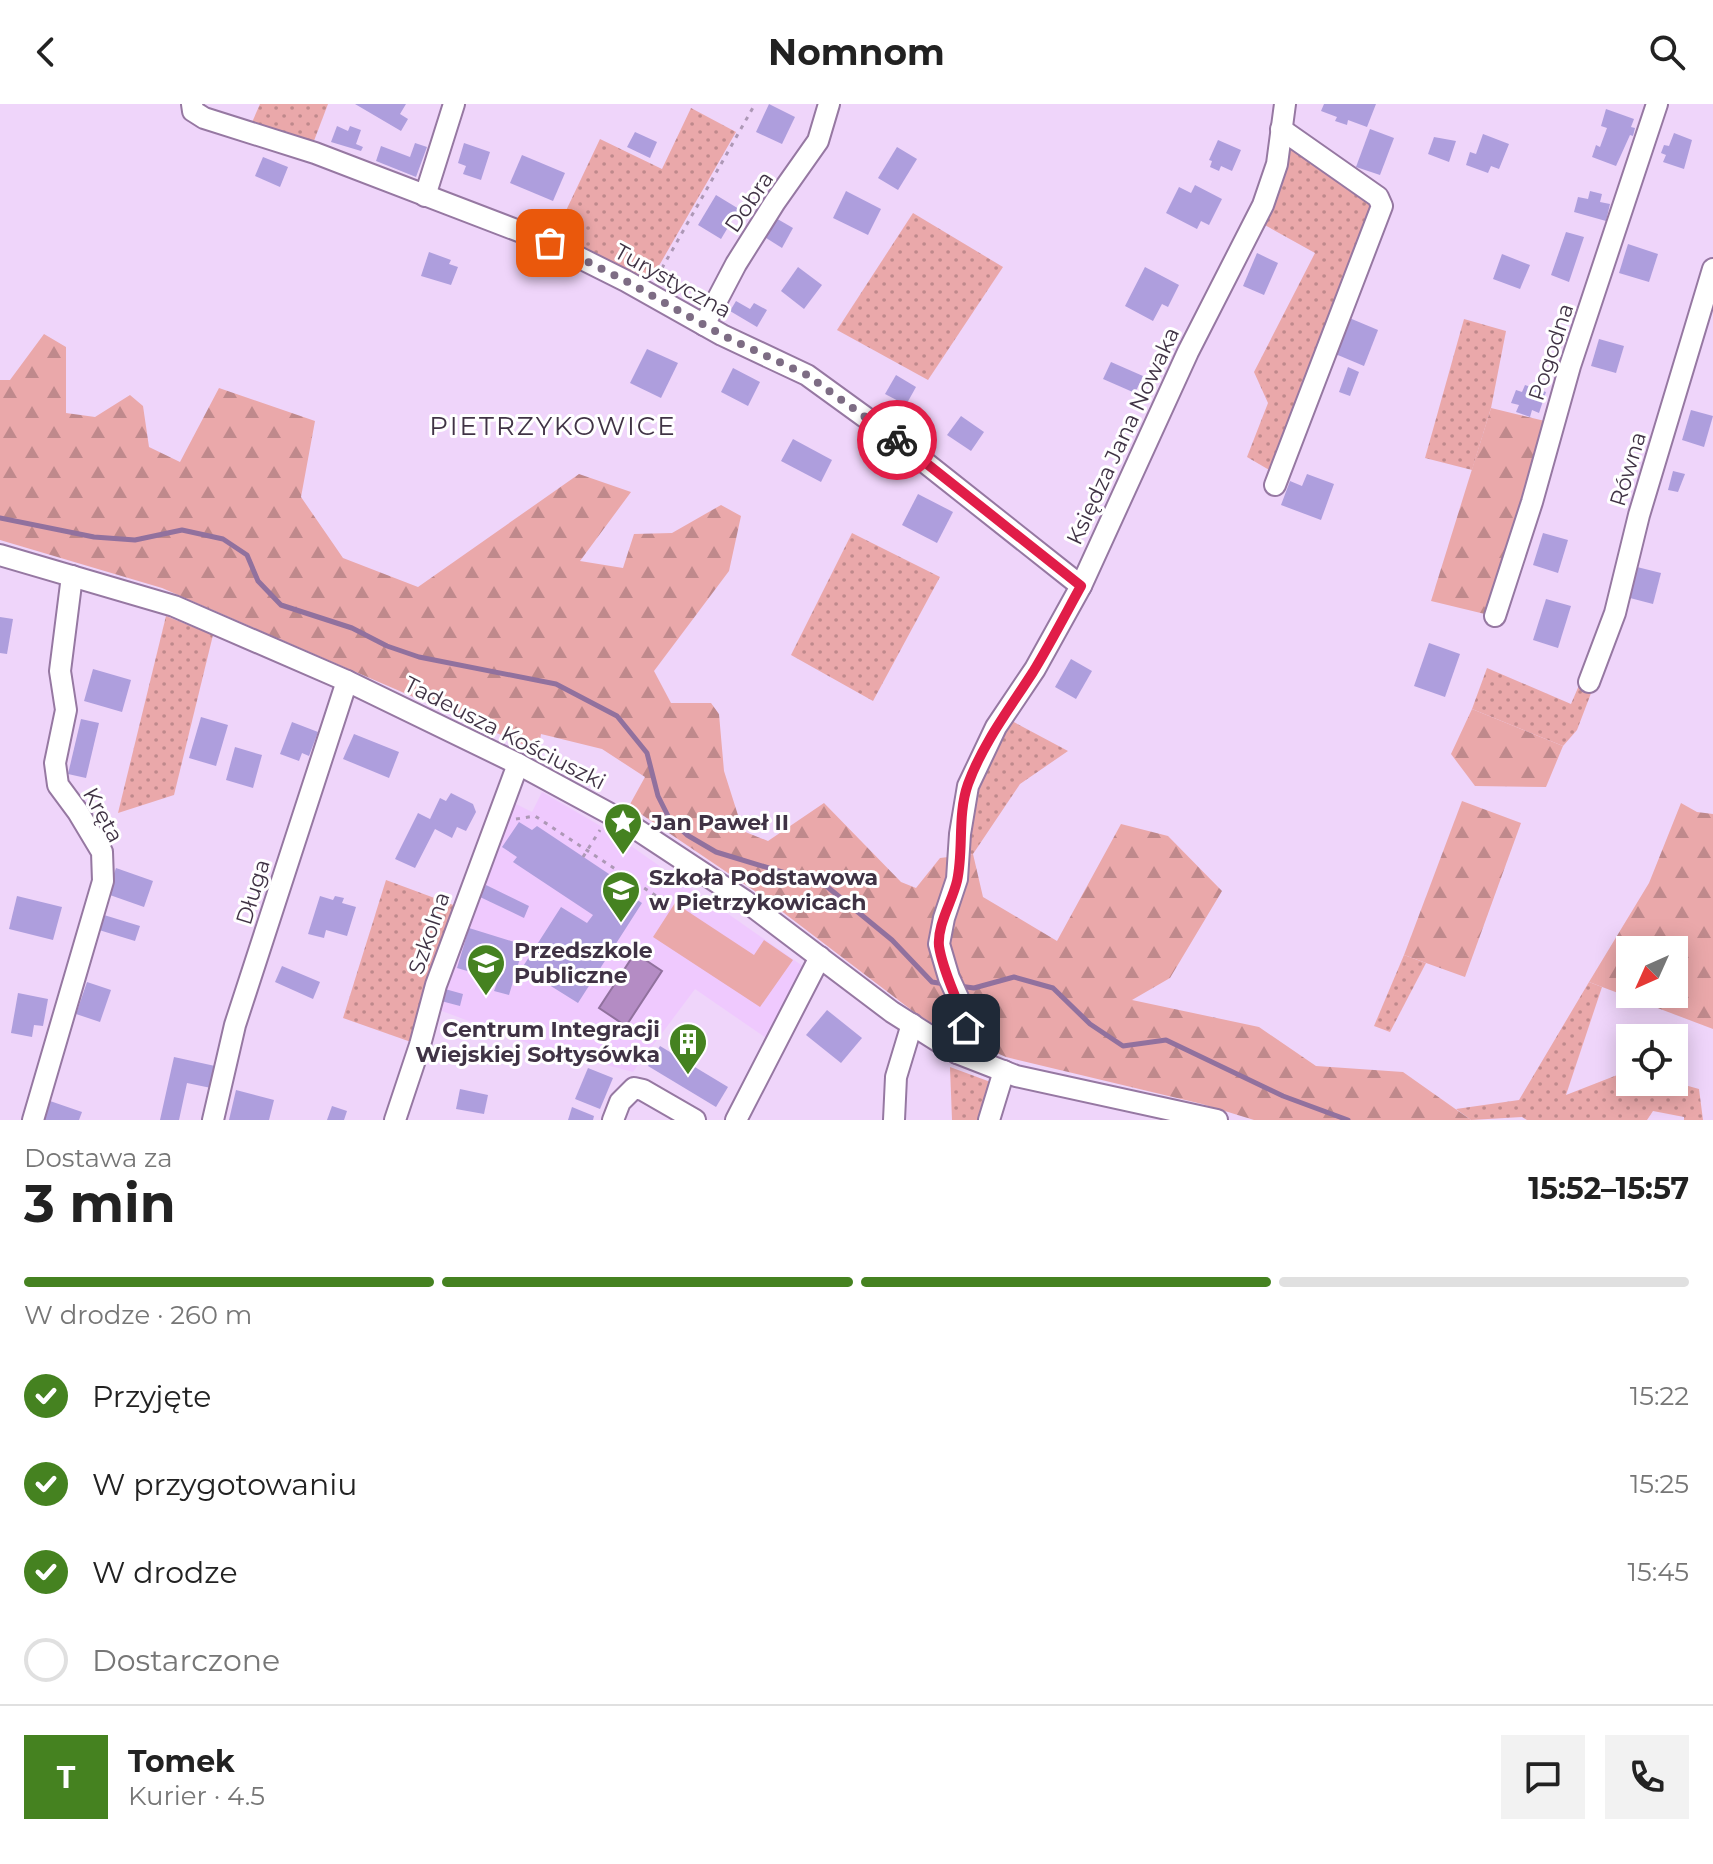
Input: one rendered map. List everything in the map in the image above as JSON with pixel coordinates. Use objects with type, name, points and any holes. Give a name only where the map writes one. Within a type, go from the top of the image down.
[{"type":"street","points":[[425,196],[454,104]]},
{"type":"street","name":"Dobra","points":[[704,325],[760,226],[818,141],[829,104]]},
{"type":"street","name":"Księdza Jana Nowaka","points":[[957,1053],[966,1028],[939,944],[957,879],[968,786],[996,727],[1035,669],[1081,586],[1188,352],[1263,205],[1277,164],[1285,104]]},
{"type":"street","name":"Pogodna","points":[[1495,616],[1532,502],[1570,366],[1657,104]]},
{"type":"street","name":"Turystyczna","points":[[192,107],[204,118],[315,153],[550,243],[704,325],[807,375],[898,441],[1081,586]]},
{"type":"street","points":[[1275,485],[1382,206],[1378,197],[1281,129]]},
{"type":"street","name":"Równa","points":[[1589,682],[1615,613],[1639,515],[1713,269]]},
{"type":"street","name":"Tadeusza Kościuszki","points":[[0,555],[174,606],[347,681],[518,764],[627,823],[744,900],[912,1024],[957,1053],[1004,1071],[1169,1114],[1217,1120]]},
{"type":"street","name":"Kręta","points":[[33,1120],[103,881],[102,852],[58,785],[55,763],[66,710],[60,671],[72,576]]},
{"type":"street","name":"Długa","points":[[213,1120],[235,1025],[347,681]]},
{"type":"street","name":"Szkolna","points":[[395,1120],[436,985],[518,764]]},
{"type":"street","points":[[736,1120],[820,957]]},
{"type":"street","points":[[894,1120],[896,1077],[912,1024]]},
{"type":"street","points":[[989,1120],[1004,1071]]},
{"type":"street","points":[[613,1120],[620,1102],[634,1088],[643,1090],[695,1120]]},
{"type":"path","points":[[643,291],[658,277],[755,104]]},
{"type":"path","points":[[516,819],[535,816],[670,905]]},
{"type":"path","points":[[583,857],[605,823]]},
{"type":"shaded area","name":"Szkoła Podstawowa w Pietrzykowicach","points":[[542,792],[611,832],[804,967],[766,1038],[695,989],[633,1072],[535,1046],[434,1008],[510,801],[532,812]]},
{"type":"shaded area","points":[[635,953],[662,971],[626,1026],[599,1008]]},
{"type":"green space","points":[[260,104],[328,104],[312,146],[250,127]]},
{"type":"green space","points":[[691,108],[736,132],[649,278],[640,284],[553,238],[600,139],[662,169]]},
{"type":"green space","points":[[1289,143],[1377,208],[1271,471],[1247,457],[1268,403],[1254,372],[1315,253],[1263,224],[1288,162]]},
{"type":"green space","points":[[913,213],[1003,267],[928,380],[837,330]]},
{"type":"green space","points":[[1464,319],[1506,331],[1491,408],[1472,470],[1425,458]]},
{"type":"green space","points":[[44,334],[66,347],[66,413],[95,417],[130,395],[143,406],[149,447],[180,462],[219,388],[315,421],[301,497],[343,558],[418,587],[579,474],[631,492],[580,561],[623,568],[634,534],[672,533],[721,505],[741,516],[729,571],[654,671],[671,703],[711,703],[719,714],[724,771],[743,831],[768,841],[824,803],[901,882],[916,888],[940,858],[973,854],[983,897],[1057,941],[1121,824],[1168,836],[1222,891],[1170,978],[1132,1000],[1259,1027],[1316,1066],[1403,1072],[1471,1120],[1254,1120],[1202,1104],[1006,1057],[945,1031],[914,1012],[759,894],[629,806],[645,777],[602,749],[541,734],[538,751],[162,588],[0,540],[0,380],[10,380]]},
{"type":"green space","points":[[1491,408],[1549,422],[1489,615],[1431,601]]},
{"type":"green space","points":[[852,533],[940,577],[873,701],[791,655]]},
{"type":"green space","points":[[166,616],[213,635],[174,795],[118,813]]},
{"type":"green space","points":[[1487,668],[1571,704],[1580,683],[1593,688],[1577,730],[1563,746],[1472,709]]},
{"type":"green space","points":[[1472,709],[1563,746],[1546,787],[1475,786],[1451,754]]},
{"type":"green space","points":[[1012,721],[1068,751],[1020,784],[973,854],[964,855],[974,794],[986,763]]},
{"type":"green space","points":[[1462,801],[1521,823],[1465,977],[1404,955]]},
{"type":"green space","points":[[1681,803],[1697,812],[1713,814],[1713,1029],[1658,1008],[1688,1008],[1688,936],[1617,936],[1649,883]]},
{"type":"green space","points":[[386,880],[456,906],[411,1042],[343,1018]]},
{"type":"green space","points":[[675,903],[754,955],[764,940],[793,960],[760,1007],[653,937]]},
{"type":"green space","points":[[1616,937],[1616,992],[1589,982]]},
{"type":"green space","points":[[1404,955],[1426,963],[1390,1032],[1374,1026]]},
{"type":"green space","points":[[1589,982],[1602,987],[1566,1095],[1616,1075],[1616,1096],[1688,1096],[1688,1086],[1699,1089],[1703,1120],[1684,1120],[1684,1117],[1653,1111],[1647,1120],[1527,1120],[1522,1117],[1471,1120],[1456,1109],[1519,1100]]},
{"type":"green space","points":[[950,1067],[996,1084],[985,1120],[952,1120]]},
{"type":"building","points":[[355,104],[406,104],[400,114],[408,119],[401,131]]},
{"type":"building","points":[[769,104],[795,117],[782,144],[756,132]]},
{"type":"building","points":[[1324,104],[1376,104],[1367,127],[1348,120],[1347,125],[1335,121],[1337,117],[1321,111]]},
{"type":"building","points":[[1606,109],[1634,119],[1631,127],[1635,128],[1633,136],[1630,135],[1616,166],[1592,157],[1596,145],[1600,147],[1607,128],[1601,126]]},
{"type":"building","points":[[337,126],[348,131],[350,126],[361,130],[356,144],[363,147],[361,151],[331,142]]},
{"type":"building","points":[[1370,129],[1394,138],[1380,175],[1356,167]]},
{"type":"building","points":[[635,132],[657,142],[650,158],[627,147]]},
{"type":"building","points":[[1674,133],[1692,140],[1684,169],[1663,162],[1666,155],[1661,153],[1664,145],[1669,146]]},
{"type":"building","points":[[1483,134],[1509,144],[1499,169],[1491,166],[1488,173],[1466,165],[1470,152],[1476,154]]},
{"type":"building","points":[[1434,137],[1456,141],[1449,162],[1428,154]]},
{"type":"building","points":[[1218,140],[1241,150],[1232,171],[1221,166],[1219,171],[1210,167],[1212,161],[1209,160]]},
{"type":"building","points":[[415,143],[427,147],[416,177],[376,161],[381,146],[410,157]]},
{"type":"building","points":[[464,143],[490,152],[481,180],[463,174],[466,166],[458,163]]},
{"type":"building","points":[[897,147],[917,159],[898,190],[878,178]]},
{"type":"building","points":[[522,155],[565,173],[553,201],[510,183]]},
{"type":"building","points":[[263,157],[288,167],[280,187],[255,176]]},
{"type":"building","points":[[1195,185],[1222,199],[1209,225],[1201,221],[1197,229],[1166,213],[1179,187],[1191,193]]},
{"type":"building","points":[[846,191],[881,209],[868,235],[833,218]]},
{"type":"building","points":[[1590,191],[1602,194],[1600,202],[1610,204],[1606,221],[1574,212],[1578,197],[1588,199]]},
{"type":"building","points":[[716,195],[739,209],[721,239],[698,225]]},
{"type":"building","points":[[774,217],[793,228],[782,248],[763,236]]},
{"type":"building","points":[[1566,232],[1584,237],[1569,282],[1551,275]]},
{"type":"building","points":[[1628,244],[1658,254],[1649,282],[1619,273]]},
{"type":"building","points":[[429,252],[451,260],[449,264],[458,267],[451,285],[421,276]]},
{"type":"building","points":[[1257,253],[1278,263],[1264,295],[1243,286]]},
{"type":"building","points":[[1502,254],[1530,265],[1520,289],[1493,279]]},
{"type":"building","points":[[798,267],[822,285],[804,309],[781,291]]},
{"type":"building","points":[[1145,267],[1179,285],[1168,307],[1162,304],[1153,321],[1125,306]]},
{"type":"building","points":[[736,301],[750,309],[754,303],[767,310],[757,327],[730,311]]},
{"type":"building","points":[[1347,317],[1378,330],[1364,366],[1333,353]]},
{"type":"building","points":[[1599,339],[1624,346],[1616,373],[1591,366]]},
{"type":"building","points":[[647,349],[678,363],[661,398],[630,383]]},
{"type":"building","points":[[1111,362],[1143,376],[1135,393],[1103,379]]},
{"type":"building","points":[[1348,367],[1359,372],[1350,396],[1339,392]]},
{"type":"building","points":[[733,368],[760,382],[748,406],[721,392]]},
{"type":"building","points":[[896,375],[916,387],[906,405],[885,394]]},
{"type":"building","points":[[1525,385],[1546,392],[1539,413],[1532,410],[1530,417],[1516,412],[1519,405],[1511,403],[1516,390],[1522,392]]},
{"type":"building","points":[[1691,410],[1713,416],[1704,447],[1682,440]]},
{"type":"building","points":[[961,416],[984,432],[971,451],[947,435]]},
{"type":"building","points":[[793,439],[832,460],[821,482],[781,461]]},
{"type":"building","points":[[1673,471],[1685,474],[1678,492],[1668,490]]},
{"type":"building","points":[[1307,474],[1334,484],[1321,520],[1281,505],[1290,481],[1302,486]]},
{"type":"building","points":[[918,494],[953,512],[937,543],[902,525]]},
{"type":"building","points":[[1543,533],[1568,540],[1558,573],[1533,565]]},
{"type":"building","points":[[1637,567],[1661,573],[1653,604],[1630,598]]},
{"type":"building","points":[[1546,599],[1571,606],[1558,648],[1533,640]]},
{"type":"building","points":[[0,617],[13,619],[7,654],[0,653]]},
{"type":"building","points":[[1429,643],[1460,654],[1445,697],[1414,686]]},
{"type":"building","points":[[1071,659],[1092,671],[1076,699],[1055,687]]},
{"type":"building","points":[[93,669],[131,680],[122,712],[84,701]]},
{"type":"building","points":[[201,717],[228,725],[216,766],[189,758]]},
{"type":"building","points":[[81,719],[99,723],[86,778],[68,774]]},
{"type":"building","points":[[292,722],[318,732],[309,756],[302,753],[299,761],[280,754]]},
{"type":"building","points":[[354,734],[399,752],[389,778],[343,759]]},
{"type":"building","points":[[235,747],[262,755],[253,788],[226,780]]},
{"type":"building","points":[[451,793],[473,804],[476,812],[466,831],[457,827],[452,838],[435,829],[415,868],[395,859],[418,813],[430,819],[440,798],[446,801]]},
{"type":"building","points":[[519,822],[532,830],[537,826],[630,888],[627,893],[642,903],[578,1003],[522,968],[561,907],[587,923],[593,915],[513,862],[517,857],[502,847]]},
{"type":"building","points":[[116,868],[153,881],[144,907],[107,894]]},
{"type":"building","points":[[486,885],[529,906],[524,918],[480,897]]},
{"type":"building","points":[[17,896],[62,907],[53,940],[9,929]]},
{"type":"building","points":[[320,896],[333,900],[335,896],[344,898],[342,903],[356,907],[347,936],[326,930],[324,938],[308,934]]},
{"type":"building","points":[[104,915],[140,926],[135,941],[99,930]]},
{"type":"building","points":[[469,928],[524,945],[509,995],[494,991],[498,980],[457,968]]},
{"type":"building","points":[[282,966],[320,982],[313,999],[275,982]]},
{"type":"building","points":[[87,982],[111,990],[100,1022],[76,1014]]},
{"type":"building","points":[[445,989],[463,994],[460,1006],[441,1001]]},
{"type":"building","points":[[18,993],[48,999],[43,1026],[34,1025],[32,1037],[11,1033]]},
{"type":"building","points":[[827,1010],[862,1038],[841,1063],[806,1035]]},
{"type":"building","name":"Centrum Integracji Wiejskiej Sołtysówka","points":[[660,1046],[728,1087],[716,1107],[648,1066]]},
{"type":"building","points":[[174,1057],[215,1066],[211,1088],[187,1083],[179,1120],[160,1120]]},
{"type":"building","points":[[588,1068],[613,1078],[600,1109],[575,1099]]},
{"type":"building","points":[[460,1089],[488,1095],[484,1114],[456,1109]]},
{"type":"building","points":[[236,1090],[274,1100],[269,1120],[229,1120]]},
{"type":"building","points":[[50,1101],[82,1112],[79,1120],[43,1120]]},
{"type":"building","points":[[332,1106],[347,1111],[344,1120],[327,1120]]},
{"type":"building","points":[[572,1107],[594,1116],[593,1120],[568,1120]]},
{"type":"waterway","points":[[0,518],[94,537],[135,540],[182,530],[223,539],[247,555],[258,581],[281,605],[352,628],[387,646],[419,657],[556,684],[617,716],[647,753],[658,796],[669,818],[687,835],[716,852],[825,885],[892,940],[932,982],[945,984]]},
{"type":"waterway","points":[[959,986],[974,988],[1014,977],[1053,988],[1090,1024],[1123,1046],[1166,1040],[1283,1096],[1348,1120]]},
{"type":"way so far","points":[[550,243],[722,335],[807,375],[897,440]]},
{"type":"place","name":"Jan Paweł II","points":[[623,856]]},
{"type":"place","name":"Szkoła Podstawowa w Pietrzykowicach","points":[[621,924]]},
{"type":"place","name":"Przedszkole Publiczne","points":[[486,997]]},
{"type":"place","name":"Centrum Integracji Wiejskiej Sołtysówka","points":[[688,1076]]},
{"type":"district","name":"PIETRZYKOWICE","points":[[553,426]]},
{"type":"route","points":[[897,440],[1081,586],[1035,669],[996,727],[968,786],[957,879],[939,944],[966,1028]]}]
